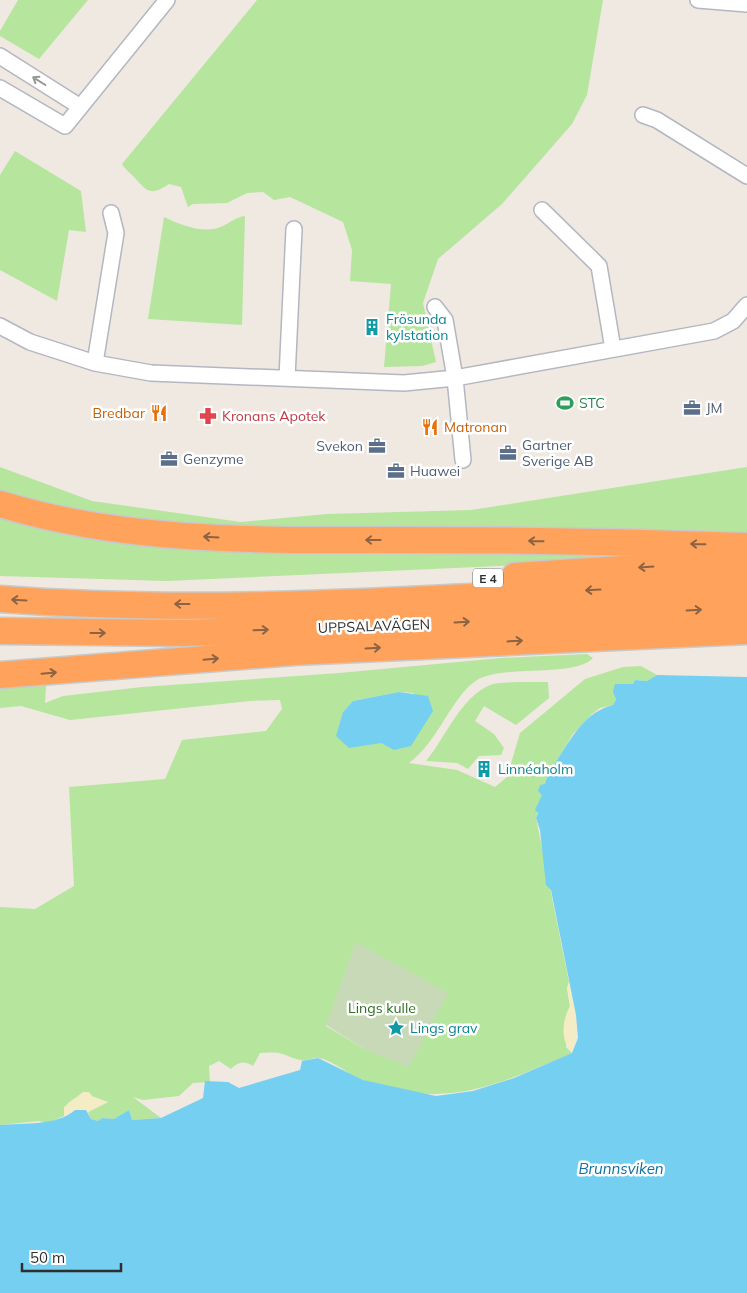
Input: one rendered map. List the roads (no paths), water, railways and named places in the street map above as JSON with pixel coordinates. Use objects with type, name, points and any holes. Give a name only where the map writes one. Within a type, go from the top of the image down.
[{"type":"highway","points":[[0,504],[101,527],[203,537],[263,540],[477,540],[747,546]]},
{"type":"highway","name":"E 4","points":[[230,604],[365,587],[747,560]]},
{"type":"highway","name":"UPPSALAVÄGEN","points":[[0,599],[125,605],[365,602],[747,584]]},
{"type":"highway","name":"UPPSALAVÄGEN","points":[[0,631],[184,633],[378,626],[747,608]]},
{"type":"highway","points":[[378,626],[431,645]]},
{"type":"highway","points":[[0,675],[294,652],[747,631]]},
{"type":"street","points":[[18,68],[1,91],[65,126],[79,106],[167,0]]},
{"type":"street","points":[[698,0],[747,4]]},
{"type":"street","points":[[0,56],[79,106]]},
{"type":"street","points":[[643,115],[657,120],[747,176]]},
{"type":"street","points":[[542,210],[599,266],[613,349]]},
{"type":"street","points":[[96,362],[116,233],[111,213]]},
{"type":"street","points":[[287,378],[294,229]]},
{"type":"street","points":[[0,326],[30,342],[96,362],[152,372],[404,383],[455,378],[714,331],[733,320],[747,305]]},
{"type":"street","points":[[436,307],[445,320],[455,378],[463,460]]},
{"type":"water","name":"Brunnsviken","points":[[657,675],[747,677],[747,1293],[0,1293],[0,1125],[29,1124],[59,1119],[75,1110],[86,1110],[91,1119],[98,1121],[102,1118],[114,1119],[129,1110],[132,1120],[161,1118],[203,1098],[205,1081],[228,1082],[239,1088],[300,1070],[302,1061],[318,1058],[363,1080],[436,1096],[473,1091],[514,1078],[572,1053],[578,1038],[576,1015],[551,890],[546,885],[540,830],[536,818],[538,813],[535,810],[542,795],[538,791],[540,785],[545,784],[551,769],[570,740],[588,718],[613,705],[616,699],[613,692],[615,684],[633,684],[635,680],[647,681]]},
{"type":"water","points":[[399,692],[428,696],[433,711],[411,746],[394,750],[381,743],[349,748],[336,736],[343,712],[353,701]]},
{"type":"place","name":"Frösunda kylstation","points":[[372,327]]},
{"type":"place","name":"STC","points":[[565,403]]},
{"type":"place","name":"JM","points":[[692,408]]},
{"type":"place","name":"Bredbar","points":[[159,413]]},
{"type":"place","name":"Kronans Apotek","points":[[208,416]]},
{"type":"place","name":"Matronan","points":[[430,427]]},
{"type":"place","name":"Svekon","points":[[377,446]]},
{"type":"place","name":"Gartner Sverige AB","points":[[508,453]]},
{"type":"place","name":"Genzyme","points":[[169,459]]},
{"type":"place","name":"Huawei","points":[[396,471]]},
{"type":"place","name":"Linnéaholm","points":[[484,769]]},
{"type":"place","name":"Lings grav","points":[[396,1028]]},
{"type":"park label","name":"Lings kulle","points":[[382,1008]]}]
